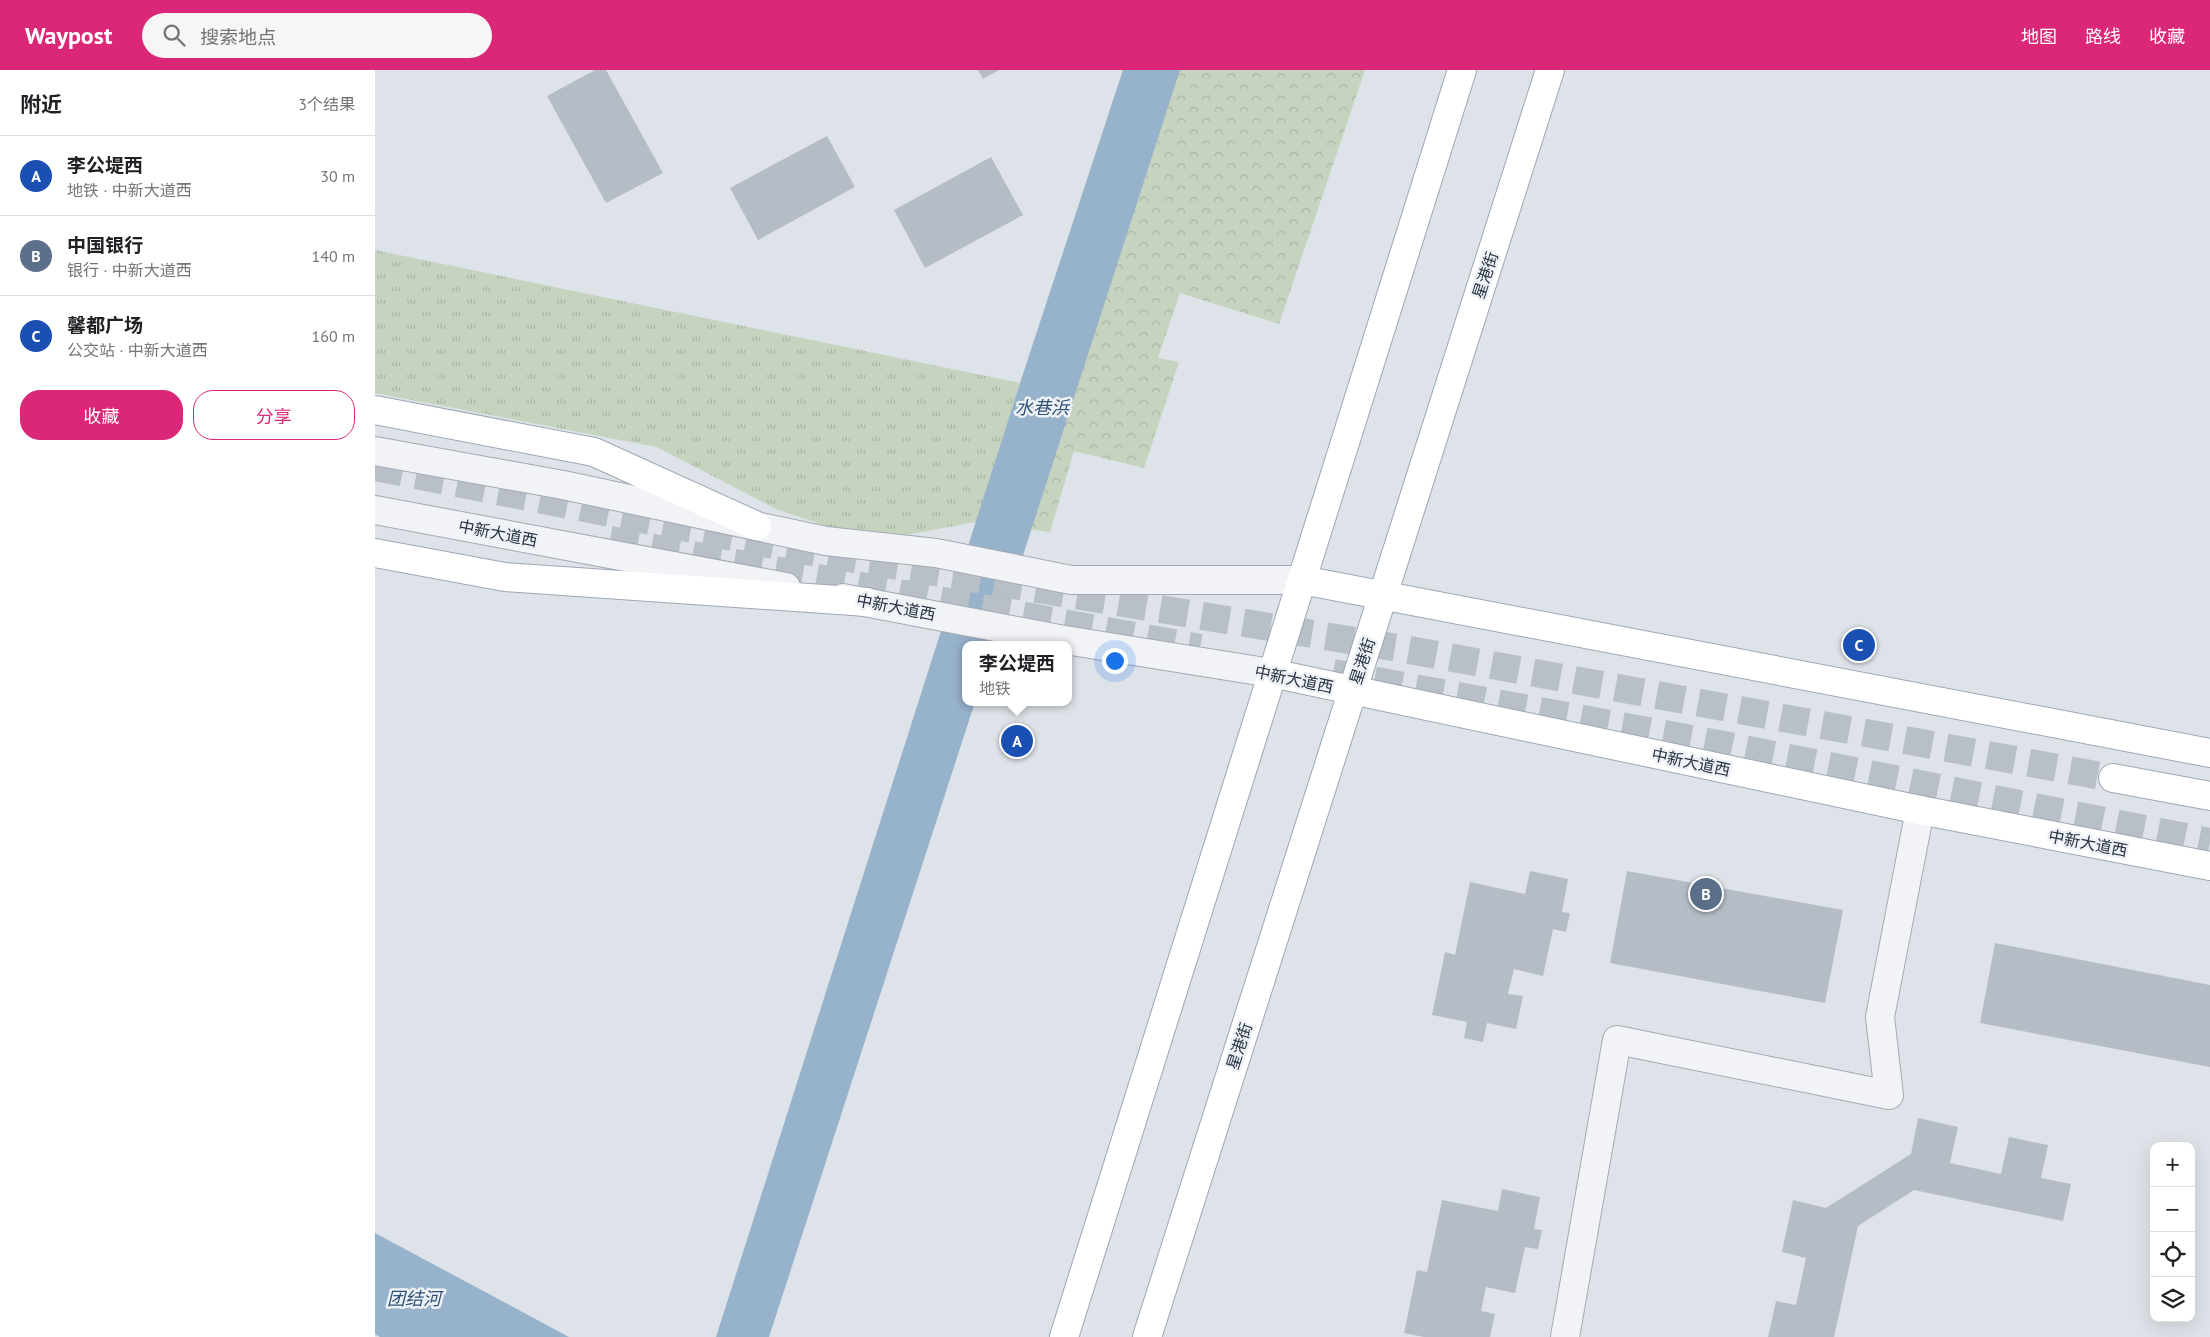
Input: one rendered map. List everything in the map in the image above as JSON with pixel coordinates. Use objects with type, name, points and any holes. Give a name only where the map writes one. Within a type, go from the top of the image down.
[{"type":"main road","points":[[1064,1337],[1271,673],[1462,70]]},
{"type":"main road","name":"星港街","points":[[1147,1337],[1550,70]]},
{"type":"main road","points":[[375,410],[594,452],[757,526]]},
{"type":"main road","points":[[375,552],[505,577],[867,602]]},
{"type":"main road","points":[[1302,580],[2210,753]]},
{"type":"main road","name":"中新大道西","points":[[1271,673],[1352,692],[1920,810],[2210,866]]},
{"type":"main road","points":[[2113,778],[2210,796]]},
{"type":"street","points":[[375,451],[563,485],[826,541],[936,553],[1071,580],[1302,580]]},
{"type":"street","name":"中新大道西","points":[[375,510],[1071,641]]},
{"type":"street","name":"中新大道西","points":[[1072,641],[1271,673]]},
{"type":"street","points":[[1565,1337],[1617,1040],[1889,1096],[1880,1017],[1920,810]]},
{"type":"green space","points":[[1123,70],[1365,70],[1279,324],[1180,293],[1158,358],[1179,362],[1144,468],[1074,451],[1050,532],[976,522]]},
{"type":"green space","points":[[375,250],[1020,383],[976,522],[894,537],[847,533],[776,509],[657,447],[375,393]]},
{"type":"water","name":"水巷浜","points":[[1123,70],[1180,70],[995,641],[962,641],[962,706],[974,706],[769,1337],[716,1337],[1020,383]]},
{"type":"water","name":"团结河","points":[[375,1233],[569,1337],[380,1337],[375,1334]]},
{"type":"building","points":[[595,70],[606,70],[663,173],[606,203],[547,96]]},
{"type":"building","points":[[978,70],[999,70],[983,79]]},
{"type":"building","points":[[827,136],[855,187],[758,240],[730,188]]},
{"type":"building","points":[[991,157],[1023,215],[925,268],[894,210]]},
{"type":"building","points":[[1530,871],[1568,879],[1562,912],[1570,913],[1566,932],[1553,929],[1543,976],[1514,969],[1508,994],[1523,996],[1516,1029],[1487,1023],[1483,1042],[1464,1038],[1467,1022],[1432,1015],[1445,952],[1455,955],[1470,882],[1525,894]]},
{"type":"building","points":[[1627,871],[1843,910],[1825,1003],[1610,963]]},
{"type":"building","points":[[1995,943],[2210,985],[2210,1067],[1980,1023]]},
{"type":"building","points":[[1918,1118],[1958,1127],[1950,1163],[2001,1174],[2009,1137],[2048,1145],[2041,1178],[2071,1184],[2063,1221],[1914,1190],[1858,1226],[1834,1337],[1768,1337],[1776,1301],[1796,1305],[1806,1258],[1782,1252],[1793,1200],[1826,1208],[1911,1154]]},
{"type":"building","points":[[1502,1189],[1540,1197],[1534,1229],[1542,1230],[1538,1249],[1525,1247],[1515,1293],[1486,1287],[1481,1311],[1495,1314],[1490,1337],[1424,1337],[1404,1333],[1417,1270],[1427,1272],[1442,1200],[1498,1211]]},
{"type":"tunnel","points":[[375,467],[794,549],[1404,649],[2113,778]]},
{"type":"tunnel","points":[[610,540],[1200,648]]},
{"type":"tunnel","points":[[1333,673],[1724,745],[2210,842]]},
{"type":"place","name":"馨都广场","points":[[1859,645]]},
{"type":"place","name":"李公堤西","points":[[1017,741]]},
{"type":"place","name":"中国银行","points":[[1706,894]]}]
